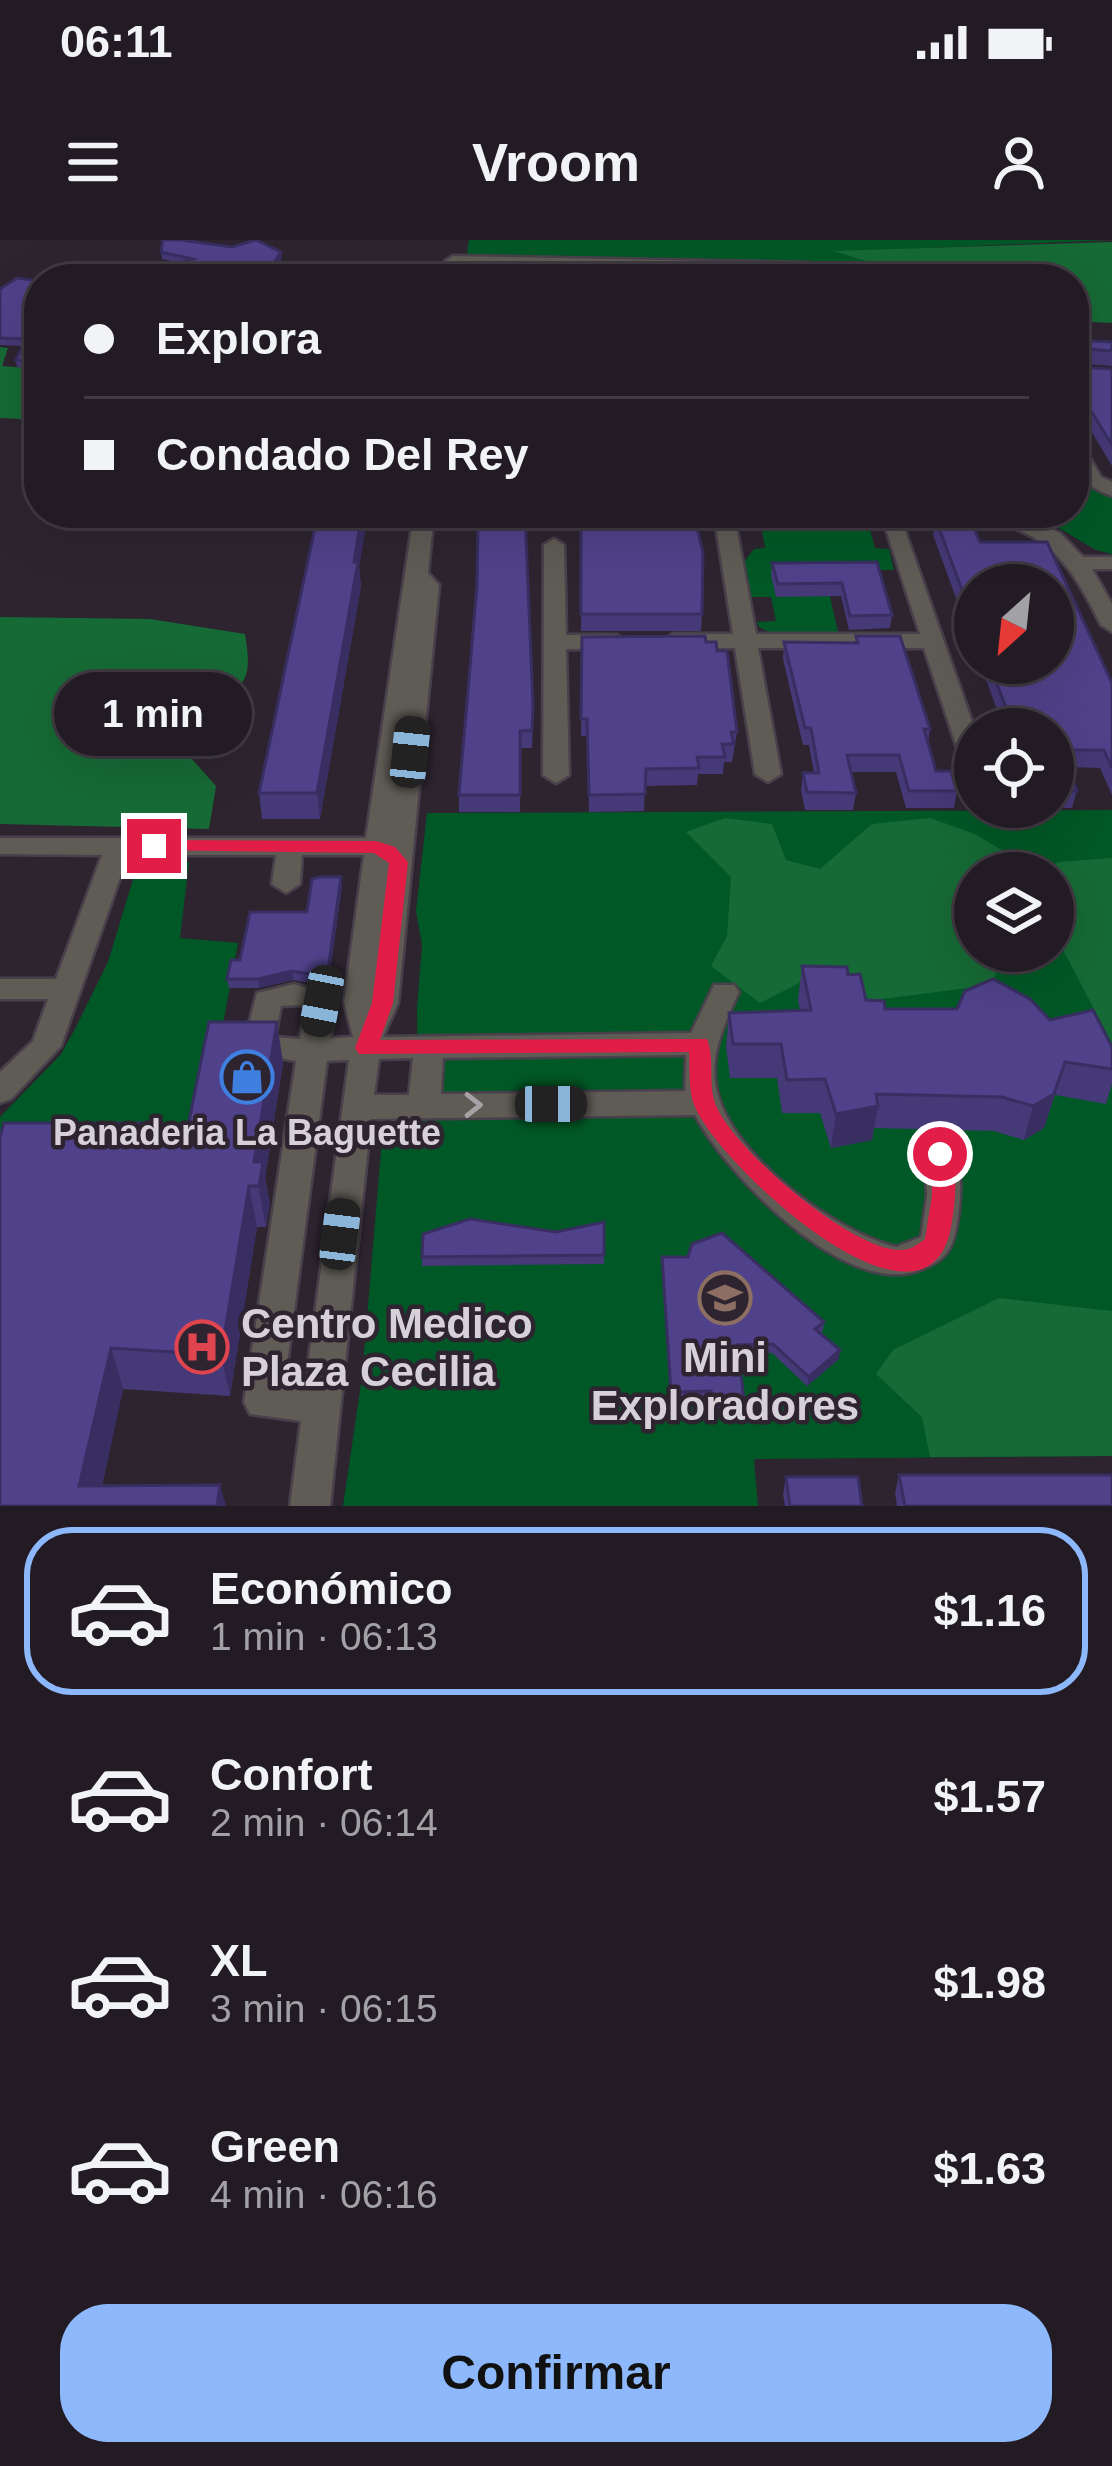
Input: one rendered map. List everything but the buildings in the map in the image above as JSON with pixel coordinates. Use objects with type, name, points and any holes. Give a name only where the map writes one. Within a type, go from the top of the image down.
[{"type":"street","points":[[453,264],[458,240]]},
{"type":"street","points":[[454,261],[607,264]]},
{"type":"street","points":[[310,1506],[367,1042],[359,1002],[392,848],[411,584],[417,575],[422,528]]},
{"type":"street","points":[[726,528],[768,773]]},
{"type":"street","points":[[896,528],[956,708]]},
{"type":"street","points":[[1027,528],[1053,535],[1081,563],[1112,625]]},
{"type":"street","points":[[554,545],[556,775]]},
{"type":"street","points":[[1081,563],[1112,563]]},
{"type":"street","points":[[555,642],[933,640]]},
{"type":"street","points":[[0,846],[392,848]]},
{"type":"street","points":[[0,1090],[46,1046],[118,846]]},
{"type":"street","points":[[286,884],[290,847]]},
{"type":"street","points":[[0,989],[70,989]]},
{"type":"street","points":[[724,992],[700,1044],[704,1103],[733,1150],[794,1208],[834,1236],[897,1261],[921,1257],[937,1244],[944,1195],[940,1154]]},
{"type":"street","points":[[319,1405],[263,1402],[313,1048],[367,1042],[429,1047],[700,1044]]},
{"type":"street","points":[[424,1105],[429,1047]]},
{"type":"street","points":[[356,1107],[704,1103]]},
{"type":"green space","points":[[469,240],[1112,240],[838,252],[877,264],[465,264]]},
{"type":"green space","points":[[1112,242],[1112,323],[1089,322],[1089,264],[876,264],[833,251]]},
{"type":"green space","points":[[0,347],[8,348],[2,366],[24,368],[24,419],[0,418]]},
{"type":"green space","points":[[1089,486],[1112,498],[1112,554],[1059,528],[1089,528]]},
{"type":"green space","points":[[762,528],[877,528],[870,530],[875,548],[889,549],[894,570],[824,570],[838,632],[769,632],[757,622],[776,621],[771,597],[751,597],[744,562],[754,549],[765,548]]},
{"type":"green space","points":[[0,617],[150,619],[245,634],[246,676],[234,690],[195,702],[183,749],[216,786],[209,829],[0,824]]},
{"type":"green space","points":[[1074,810],[1112,810],[1112,1456],[754,1459],[758,1506],[343,1506],[362,1377],[382,1139],[418,1123],[422,945],[416,911],[427,813],[954,811],[954,828],[1074,828]]},
{"type":"green space","points":[[725,818],[772,824],[786,860],[820,869],[872,824],[930,818],[975,834],[1005,852],[954,852],[954,972],[996,972],[992,985],[866,1001],[817,974],[760,1003],[711,966],[727,936],[731,877],[686,832]]},
{"type":"green space","points":[[1112,858],[1112,1043],[1074,971],[1074,861]]},
{"type":"green space","points":[[189,862],[180,938],[238,943],[195,1175],[0,1152],[0,1117],[61,1054],[108,962],[138,863]]},
{"type":"green space","points":[[999,1298],[1112,1311],[1112,1456],[930,1457],[922,1417],[876,1374],[893,1350]]},
{"type":"place","name":"Panaderia La Baguette","points":[[247,1077]]},
{"type":"place","name":"Mini Exploradores","points":[[725,1298]]},
{"type":"place","name":"Centro Medico Plaza Cecilia","points":[[202,1347]]},
{"type":"route","points":[[154,846],[376,847],[388,852],[398,862],[382,1003],[366,1048],[700,1044],[704,1103],[733,1150],[794,1208],[867,1252],[897,1261],[921,1257],[937,1244],[944,1195],[940,1154]]}]
